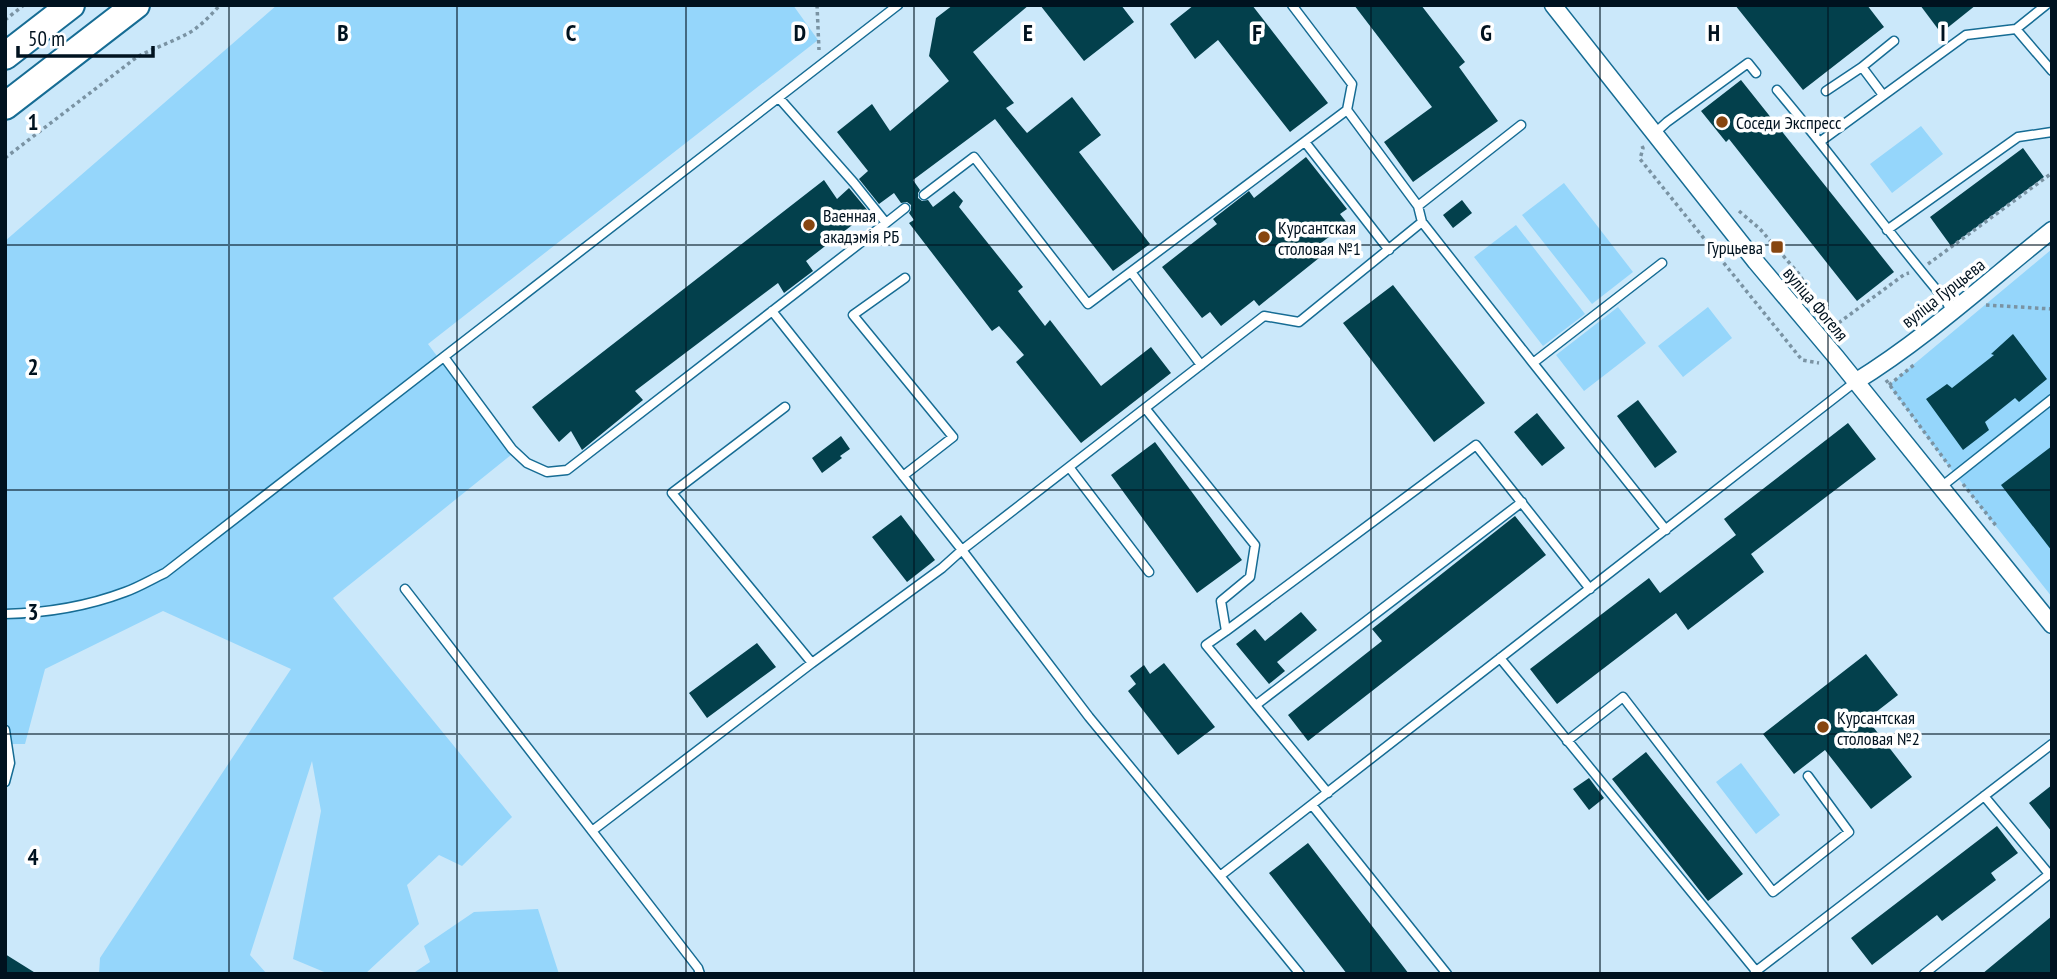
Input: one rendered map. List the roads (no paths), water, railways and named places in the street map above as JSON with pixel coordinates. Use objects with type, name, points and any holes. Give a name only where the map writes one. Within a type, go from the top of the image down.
[{"type":"highway","points":[[5,56],[71,5]]},
{"type":"highway","points":[[5,106],[136,5]]},
{"type":"street","name":"вуліца Фогеля","points":[[1559,7],[1756,262],[2052,625]]},
{"type":"street","name":"вуліца Гурцьева","points":[[1855,382],[1877,369],[2052,230]]},
{"type":"lane","points":[[5,614],[31,614],[85,604],[125,592],[165,573],[898,5]]},
{"type":"lane","points":[[924,195],[974,157],[1088,304],[1347,110],[1352,84],[1292,5]]},
{"type":"lane","points":[[1821,141],[1966,35],[2017,29],[2046,5]]},
{"type":"lane","points":[[2017,29],[2052,71]]},
{"type":"lane","points":[[1826,91],[1895,41]]},
{"type":"lane","points":[[1655,133],[1748,63],[1756,73]]},
{"type":"lane","points":[[1862,67],[1883,95]]},
{"type":"lane","points":[[1777,90],[1821,141],[1887,230],[1946,301],[1951,311]]},
{"type":"lane","points":[[779,98],[886,223]]},
{"type":"lane","points":[[1347,110],[1418,206],[1422,222],[1666,530]]},
{"type":"lane","points":[[1418,206],[1521,125]]},
{"type":"lane","points":[[1887,230],[2018,137],[2052,132]]},
{"type":"lane","points":[[1305,142],[1389,250]]},
{"type":"lane","points":[[444,356],[512,449],[527,463],[547,472],[567,470],[905,208]]},
{"type":"lane","points":[[592,831],[812,663],[942,568],[1264,316],[1299,322],[1422,222]]},
{"type":"lane","points":[[1533,363],[1662,263]]},
{"type":"lane","points":[[1131,272],[1201,365]]},
{"type":"lane","points":[[903,476],[953,437],[853,315],[905,278]]},
{"type":"lane","points":[[772,311],[962,550],[1089,717],[1300,974]]},
{"type":"lane","points":[[1220,876],[1855,382]]},
{"type":"lane","points":[[1941,487],[2052,399]]},
{"type":"lane","points":[[785,407],[672,493],[812,663]]},
{"type":"lane","points":[[1145,408],[1255,545],[1250,577],[1221,601],[1226,631]]},
{"type":"lane","points":[[1328,793],[1206,645],[1476,445],[1590,589]]},
{"type":"lane","points":[[1069,467],[1149,572]]},
{"type":"lane","points":[[1255,705],[1522,502]]},
{"type":"lane","points":[[405,589],[700,974]]},
{"type":"lane","points":[[1500,658],[1754,972],[2052,744]]},
{"type":"lane","points":[[1567,741],[1623,697],[1773,892],[1849,832],[1808,776]]},
{"type":"lane","points":[[5,730],[10,763],[5,782]]},
{"type":"lane","points":[[1924,974],[2051,873],[1984,796]]},
{"type":"lane","points":[[1312,805],[1447,974]]},
{"type":"place","name":"Соседи Экспресс","points":[[1722,122]]},
{"type":"place","name":"Ваенная акадэмія РБ","points":[[809,225]]},
{"type":"place","name":"Курсантская столовая №1","points":[[1264,237]]},
{"type":"place","name":"Гурцьева","points":[[1777,247]]},
{"type":"place","name":"Курсантская столовая №2","points":[[1823,727]]}]
